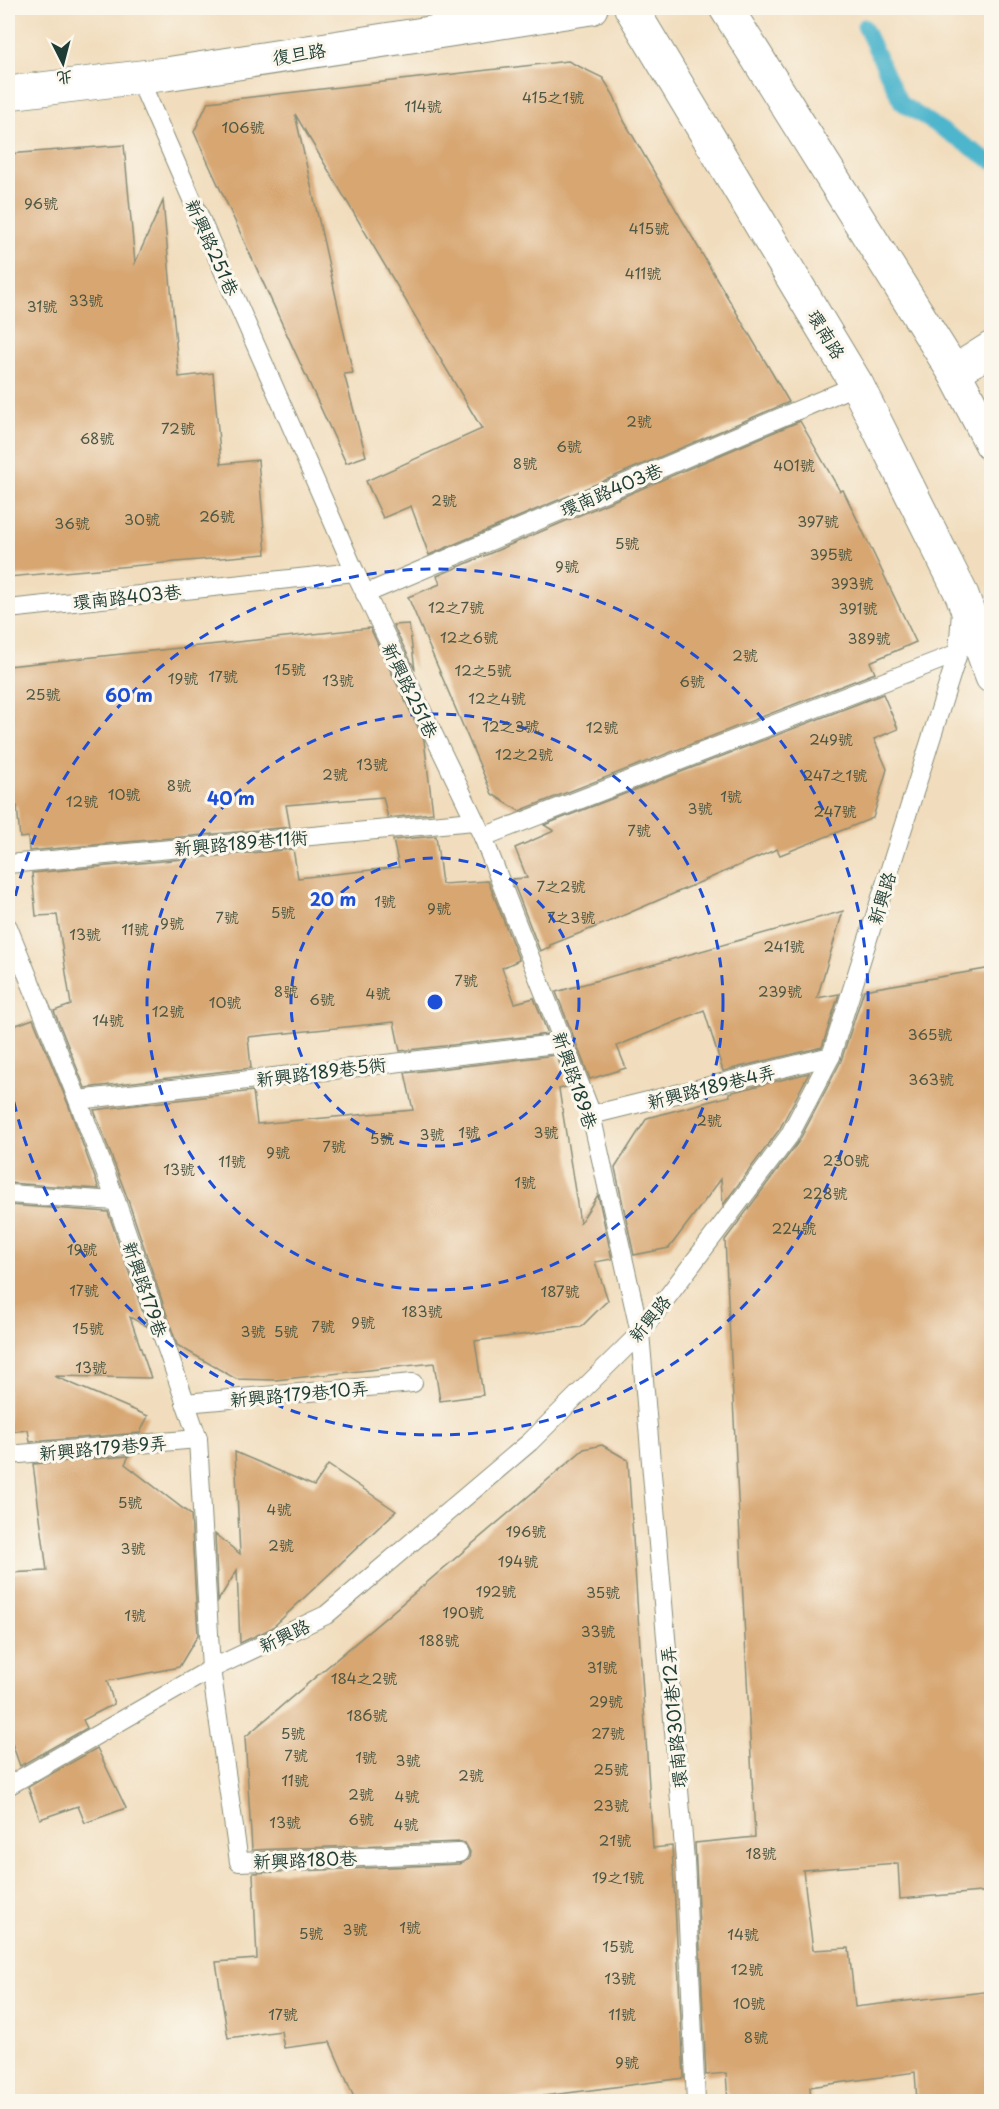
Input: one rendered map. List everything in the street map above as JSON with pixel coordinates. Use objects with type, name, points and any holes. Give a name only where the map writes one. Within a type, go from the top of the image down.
[{"type":"main road","name":"復旦路","points":[[8,93],[178,72],[591,8]]},
{"type":"main road","name":"環南路","points":[[630,8],[857,385],[962,595],[992,677]]},
{"type":"main road","points":[[726,8],[954,372],[992,445]]},
{"type":"main road","points":[[954,372],[992,348]]},
{"type":"lane","name":"新興路251巷","points":[[138,76],[355,572],[479,829]]},
{"type":"lane","name":"環南路403巷","points":[[365,594],[857,385]]},
{"type":"lane","name":"環南路403巷","points":[[8,609],[355,572]]},
{"type":"lane","name":"新興路","points":[[8,1786],[211,1669],[327,1615],[530,1442],[640,1333],[789,1136],[831,1056],[958,653],[962,595]]},
{"type":"lane","points":[[479,829],[958,653]]},
{"type":"lane","name":"新興路189巷11衖","points":[[8,864],[479,829]]},
{"type":"lane","name":"新興路189巷","points":[[479,829],[591,1110],[640,1333]]},
{"type":"lane","name":"新興路179巷","points":[[8,927],[78,1100],[116,1202],[198,1439],[211,1669]]},
{"type":"lane","name":"新興路189巷5衖","points":[[78,1100],[564,1043]]},
{"type":"lane","name":"新興路189巷4弄","points":[[591,1115],[831,1056]]},
{"type":"lane","points":[[8,1194],[116,1202]]},
{"type":"lane","name":"環南路301巷12弄","points":[[640,1333],[686,1860],[696,2102]]},
{"type":"lane","name":"新興路179巷10弄","points":[[185,1403],[413,1383]]},
{"type":"lane","name":"新興路179巷9弄","points":[[8,1455],[198,1439]]},
{"type":"lane","name":"新興路180巷","points":[[211,1669],[239,1862],[459,1853]]},
{"type":"building","points":[[568,61],[603,78],[614,96],[624,121],[789,402],[429,555],[411,506],[383,518],[366,481],[482,429],[295,114],[353,373],[344,374],[366,456],[346,463],[194,132],[208,102]]},
{"type":"building","points":[[124,145],[135,263],[163,201],[179,377],[213,373],[221,464],[258,460],[266,554],[8,577],[8,154]]},
{"type":"building","points":[[800,421],[840,491],[843,490],[916,642],[870,662],[875,673],[519,811],[492,794],[408,597],[440,584],[437,576]]},
{"type":"building","points":[[409,624],[415,670],[393,625]]},
{"type":"building","points":[[370,628],[424,740],[433,813],[388,818],[383,797],[286,805],[290,827],[29,851],[28,837],[20,838],[17,806],[8,807],[8,666]]},
{"type":"building","points":[[883,694],[898,729],[874,739],[887,769],[873,818],[780,855],[777,849],[540,951],[512,879],[527,878],[515,848],[554,831],[544,825]]},
{"type":"building","points":[[436,836],[442,884],[488,881],[519,960],[502,968],[515,1003],[534,998],[548,1034],[400,1051],[394,1022],[248,1037],[251,1068],[85,1088],[54,1011],[71,1005],[57,915],[36,916],[32,873],[293,849],[298,878],[399,867],[393,840]]},
{"type":"building","points":[[843,911],[817,998],[839,994],[822,1047],[723,1071],[704,1010],[617,1046],[626,1068],[590,1079],[556,992]]},
{"type":"building","points":[[992,968],[992,1891],[900,1899],[898,1863],[803,1870],[813,1950],[849,1948],[855,2007],[992,1991],[992,2102],[917,2102],[915,2072],[810,2087],[811,2102],[728,2102],[726,2073],[706,2075],[695,1843],[755,1837],[725,1240],[799,1141],[841,1061],[864,990]]},
{"type":"building","points":[[33,1019],[68,1104],[99,1189],[8,1183],[8,1028]]},
{"type":"building","points":[[556,1055],[569,1086],[559,1089],[580,1223],[598,1195],[612,1259],[595,1262],[608,1300],[581,1327],[475,1341],[483,1395],[440,1401],[434,1363],[275,1380],[236,1379],[177,1345],[127,1197],[94,1110],[253,1091],[257,1124],[413,1110],[405,1073]]},
{"type":"building","points":[[809,1073],[779,1130],[723,1205],[721,1179],[669,1248],[634,1255],[615,1168],[647,1118],[730,1096],[729,1093]]},
{"type":"building","points":[[8,1205],[108,1212],[148,1327],[130,1317],[151,1378],[54,1376],[148,1416],[140,1433],[30,1442],[28,1430],[8,1432]]},
{"type":"building","points":[[602,1445],[628,1460],[653,1848],[672,1846],[684,2078],[498,2102],[356,2102],[330,2042],[284,2048],[281,2031],[228,2038],[216,1962],[257,1959],[253,1873],[459,1864],[469,1859],[470,1852],[465,1843],[459,1842],[252,1850],[245,1737],[584,1449]]},
{"type":"building","points":[[235,1452],[314,1486],[328,1465],[396,1511],[272,1628],[240,1643],[237,1570],[218,1601],[215,1534],[240,1554]]},
{"type":"building","points":[[129,1456],[125,1464],[191,1515],[198,1635],[179,1667],[107,1681],[114,1704],[83,1720],[87,1728],[20,1766],[8,1732],[8,1573],[47,1571],[33,1464]]},
{"type":"building","points":[[97,1748],[126,1808],[85,1823],[78,1806],[40,1819],[28,1787]]},
{"type":"waterway","points":[[864,26],[901,103],[992,162]]}]
